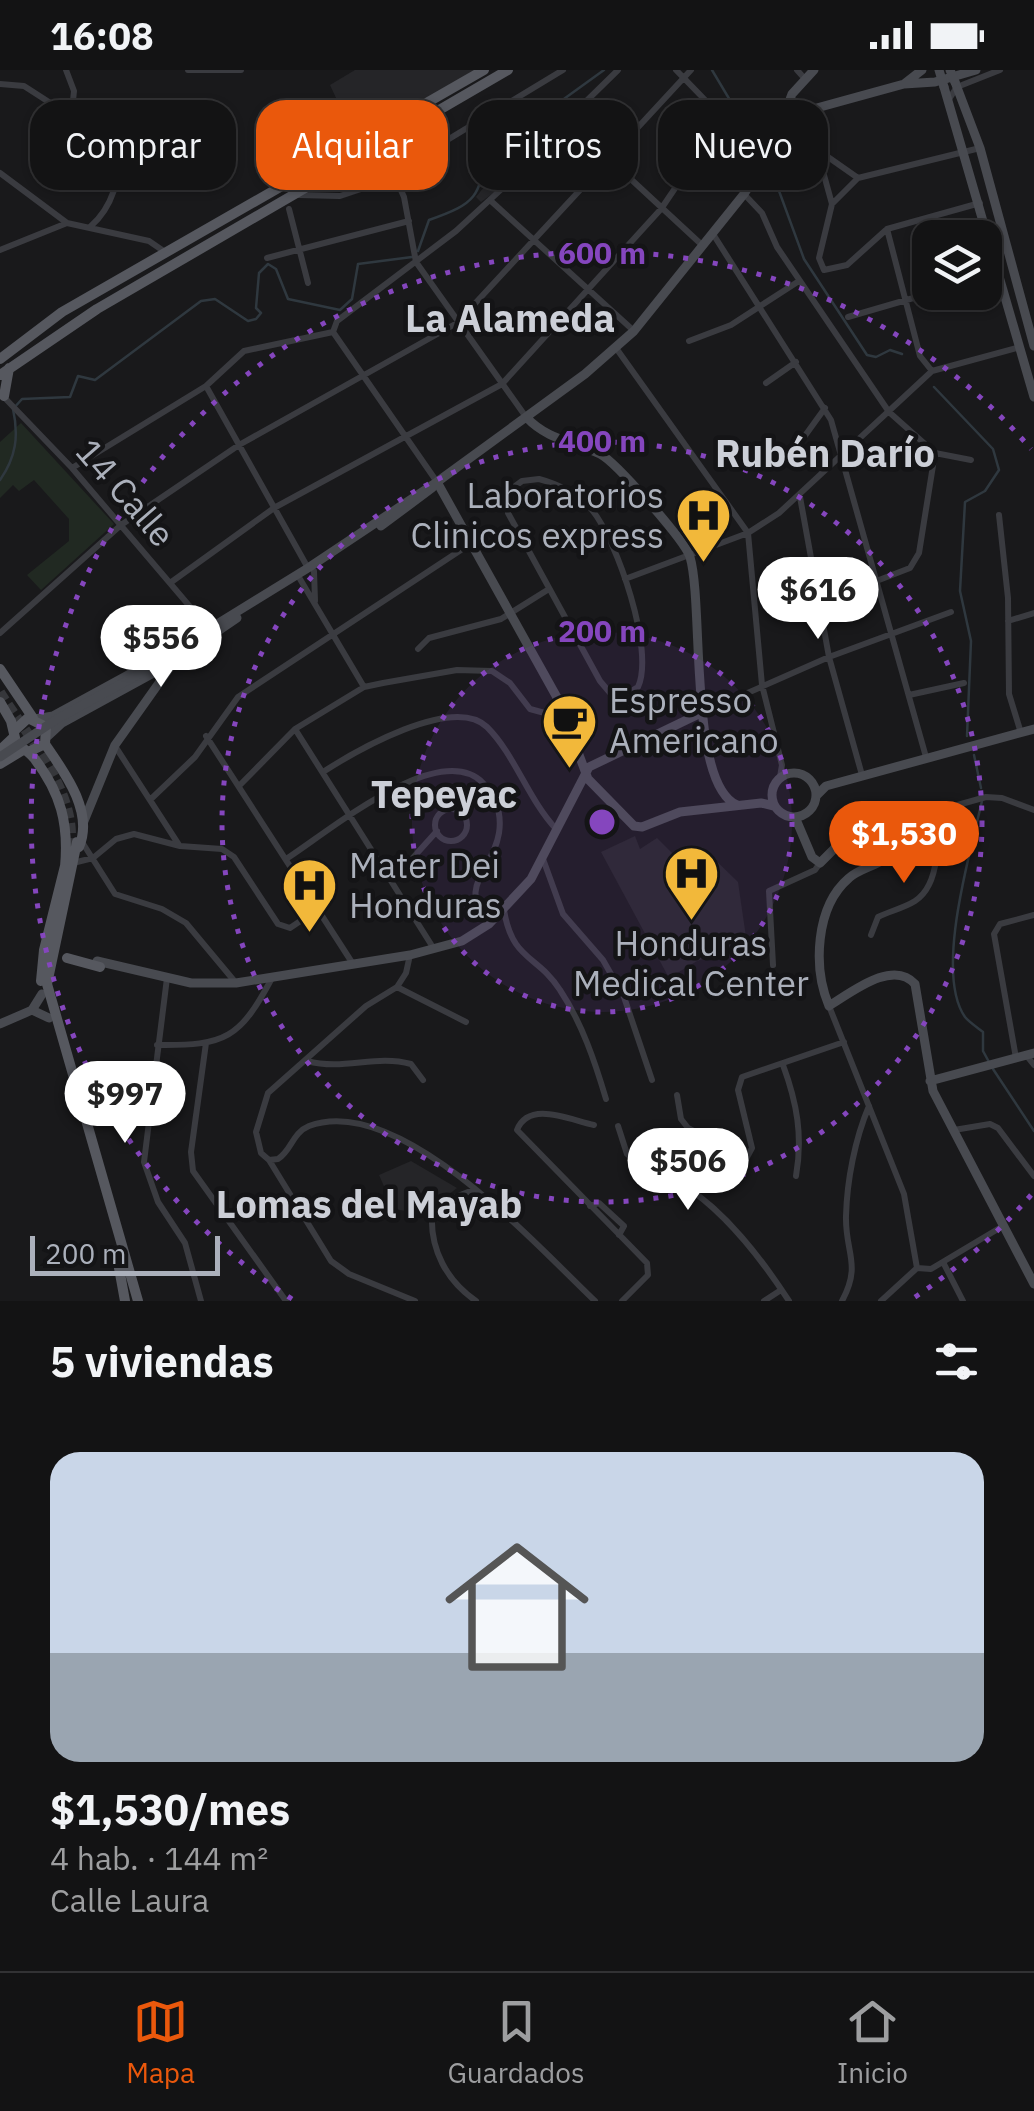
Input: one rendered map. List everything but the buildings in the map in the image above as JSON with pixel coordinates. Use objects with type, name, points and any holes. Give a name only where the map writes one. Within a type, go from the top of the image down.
[{"type":"main road","points":[[432,100],[484,70]]},
{"type":"main road","points":[[448,105],[508,70]]},
{"type":"main road","points":[[3,366],[62,312],[275,190]]},
{"type":"main road","points":[[3,366],[302,190]]},
{"type":"main road","points":[[3,366],[6,399]]},
{"type":"main road","points":[[0,669],[34,718],[46,727],[46,740],[79,801],[83,824],[59,890],[44,950],[42,994],[125,1274]]},
{"type":"main road","points":[[0,702],[14,734],[61,803],[67,826],[73,854],[52,939]]},
{"type":"main road","points":[[0,756],[23,720],[34,718]]},
{"type":"main road","points":[[0,756],[26,751],[46,740]]},
{"type":"main road","points":[[59,890],[49,996],[132,1301]]},
{"type":"main road","points":[[67,958],[104,967]]},
{"type":"street","points":[[66,70],[74,91],[73,100]]},
{"type":"street","points":[[188,70],[241,70]]},
{"type":"street","points":[[448,139],[563,70]]},
{"type":"street","points":[[585,100],[618,70]]},
{"type":"street","points":[[676,70],[705,100]]},
{"type":"street","points":[[638,128],[691,70]]},
{"type":"street","points":[[797,70],[805,79]]},
{"type":"street","points":[[790,100],[814,70]]},
{"type":"street","points":[[904,84],[922,70]]},
{"type":"street","points":[[939,70],[985,220]]},
{"type":"street","points":[[950,70],[980,148],[1034,346]]},
{"type":"street","points":[[828,104],[976,70]]},
{"type":"street","points":[[949,99],[956,85],[1000,70]]},
{"type":"street","points":[[0,84],[24,86],[45,100]]},
{"type":"street","points":[[832,204],[858,178],[980,148]]},
{"type":"street","points":[[828,156],[858,178]]},
{"type":"street","points":[[0,172],[66,223],[149,240],[165,252]]},
{"type":"street","points":[[638,186],[702,245]]},
{"type":"street","points":[[828,188],[832,204],[819,258],[824,270],[847,265],[887,229],[980,203]]},
{"type":"street","points":[[90,227],[105,214],[114,190]]},
{"type":"street","points":[[295,194],[340,196],[358,190]]},
{"type":"street","points":[[399,190],[415,257],[526,418],[542,434],[610,460],[690,555],[702,713],[722,802],[711,810]]},
{"type":"street","points":[[333,332],[337,322],[502,190]]},
{"type":"street","points":[[0,633],[121,525],[239,444],[457,323],[580,190]]},
{"type":"street","points":[[170,583],[274,508],[502,384],[673,190]]},
{"type":"street","points":[[46,740],[65,721],[180,655],[208,629],[311,569],[526,418],[616,348],[747,190]]},
{"type":"street","points":[[744,194],[762,213],[776,247],[890,412],[935,454],[971,460]]},
{"type":"street","points":[[491,201],[634,330]]},
{"type":"street","points":[[289,209],[308,282]]},
{"type":"street","points":[[267,258],[408,220]]},
{"type":"street","points":[[0,250],[66,223]]},
{"type":"street","points":[[887,229],[920,356],[932,372]]},
{"type":"street","points":[[712,233],[825,408],[843,456],[894,632],[926,757]]},
{"type":"street","points":[[689,341],[731,325],[799,280]]},
{"type":"street","points":[[1002,280],[1033,392]]},
{"type":"street","points":[[848,317],[912,299]]},
{"type":"street","points":[[333,332],[437,482],[567,719],[585,772],[596,789],[637,827],[680,812],[762,803],[774,806],[794,817],[803,828],[812,857],[820,862]]},
{"type":"street","points":[[72,468],[206,386],[233,359],[256,346],[333,332]]},
{"type":"street","points":[[625,578],[748,534],[800,497],[932,372],[1020,347]]},
{"type":"street","points":[[616,348],[748,534],[762,685],[784,772],[762,803]]},
{"type":"street","points":[[766,383],[796,362]]},
{"type":"street","points":[[206,386],[311,569],[316,607]]},
{"type":"street","name":"14 Calle","points":[[6,399],[72,468],[208,629]]},
{"type":"street","points":[[800,444],[825,408]]},
{"type":"street","points":[[878,580],[910,568],[919,552],[935,454]]},
{"type":"street","points":[[530,479],[548,481],[591,507],[625,578],[642,665],[638,687],[625,695],[611,694],[548,590],[506,505],[510,490],[530,479]]},
{"type":"street","points":[[800,497],[828,657],[862,775]]},
{"type":"street","points":[[999,516],[1008,621],[1008,694],[1020,732]]},
{"type":"street","points":[[151,800],[183,771],[238,696],[470,544]]},
{"type":"street","points":[[34,718],[53,716],[198,640],[311,569]]},
{"type":"street","points":[[300,579],[364,687]]},
{"type":"street","points":[[418,650],[429,638],[510,614],[548,590]]},
{"type":"street","points":[[49,968],[62,960],[167,978],[236,983],[410,955],[462,941],[504,910],[542,858],[585,772],[593,764],[762,685],[951,612]]},
{"type":"street","points":[[1008,621],[1034,613]]},
{"type":"street","points":[[83,824],[114,745],[180,655]]},
{"type":"street","points":[[0,756],[56,719],[180,655]]},
{"type":"street","points":[[239,786],[295,729],[364,687],[457,670],[492,671],[510,682],[530,709],[567,719]]},
{"type":"street","points":[[910,694],[964,683]]},
{"type":"street","points":[[323,772],[396,729],[468,718],[489,729],[556,829]]},
{"type":"street","points":[[295,729],[434,950]]},
{"type":"street","points":[[803,828],[816,796],[826,786],[1034,729]]},
{"type":"street","points":[[206,736],[353,964]]},
{"type":"street","points":[[114,745],[180,846]]},
{"type":"street","points":[[286,859],[426,772],[454,770],[477,778],[495,800],[500,818],[496,848],[475,896],[479,912],[489,924]]},
{"type":"street","points":[[784,772],[826,786]]},
{"type":"street","points":[[812,782],[816,796]]},
{"type":"street","points":[[573,796],[586,787],[596,789]]},
{"type":"street","points":[[721,792],[740,806]]},
{"type":"street","points":[[771,795],[774,806]]},
{"type":"street","points":[[774,965],[768,892],[815,870],[840,843],[934,810],[986,797],[1002,798],[1034,810]]},
{"type":"street","points":[[392,881],[436,832],[436,819],[442,811],[458,810],[465,817],[467,827],[458,840],[447,840],[436,832]]},
{"type":"street","points":[[871,935],[878,917],[914,901],[930,884],[935,857],[934,810]]},
{"type":"street","points":[[794,817],[807,813]]},
{"type":"street","points":[[884,826],[884,859],[846,880],[824,916],[821,981],[904,1194],[917,1268]]},
{"type":"street","points":[[93,858],[116,839],[134,834],[180,846],[229,852],[284,928],[318,909]]},
{"type":"street","points":[[73,854],[93,858]]},
{"type":"street","points":[[73,854],[93,858],[115,894],[162,908],[186,924],[236,983]]},
{"type":"street","points":[[542,858],[563,914],[602,960],[624,998],[652,1080]]},
{"type":"street","points":[[504,910],[515,947],[563,994],[591,1051],[606,1099]]},
{"type":"street","points":[[1034,915],[1000,924],[994,934],[1025,1055],[1034,1065]]},
{"type":"street","points":[[52,939],[64,954],[104,967]]},
{"type":"street","points":[[410,955],[406,973],[397,986],[366,1006],[274,1085],[262,1104],[256,1132],[261,1153],[270,1160],[331,1260],[349,1274],[415,1301]]},
{"type":"street","points":[[830,1006],[892,974],[911,978],[918,991],[930,1082],[1034,1284]]},
{"type":"street","points":[[167,978],[144,1162],[158,1202],[185,1243],[200,1301]]},
{"type":"street","points":[[157,1046],[206,1043],[230,1034],[251,1019],[272,978]]},
{"type":"street","points":[[397,986],[466,1022]]},
{"type":"street","points":[[0,1024],[32,1010],[42,994]]},
{"type":"street","points":[[32,1010],[49,1018]]},
{"type":"street","points":[[677,1095],[681,1119],[688,1128],[746,1158],[752,1148],[738,1090],[742,1077],[844,1042]]},
{"type":"street","points":[[206,1043],[191,1152],[193,1172],[286,1301]]},
{"type":"street","points":[[930,1082],[1025,1055]]},
{"type":"street","points":[[306,1060],[335,1068],[393,1059],[411,1064],[423,1080]]},
{"type":"street","points":[[783,1065],[798,1114],[801,1147],[796,1176]]},
{"type":"street","points":[[842,1301],[855,1274],[845,1222],[861,1127],[869,1105]]},
{"type":"street","points":[[594,1125],[541,1113],[525,1118],[517,1130],[650,1269],[622,1301]]},
{"type":"street","points":[[861,1127],[877,1124]]},
{"type":"street","points":[[954,1130],[990,1124],[998,1128],[1034,1176]]},
{"type":"street","points":[[270,1160],[283,1156],[297,1133],[311,1126],[368,1125],[424,1154],[474,1190],[595,1301]]},
{"type":"street","points":[[618,1126],[627,1154],[682,1184],[710,1207],[740,1235],[788,1301]]},
{"type":"street","points":[[474,1190],[443,1202],[432,1214],[431,1228],[436,1252],[452,1281],[476,1301]]},
{"type":"street","points":[[917,1268],[922,1271],[943,1262],[1003,1226]]},
{"type":"street","points":[[943,1262],[963,1301]]},
{"type":"street","points":[[881,1301],[917,1268]]},
{"type":"street","points":[[764,1301],[782,1290]]},
{"type":"shaded area","points":[[355,70],[475,70],[423,100],[337,100],[330,85]]},
{"type":"shaded area","points":[[482,190],[497,190],[481,202],[476,197]]},
{"type":"shaded area","points":[[21,423],[114,524],[41,590],[27,575],[69,541],[69,519],[34,480],[19,491],[13,485],[0,498],[0,442]]},
{"type":"shaded area","name":"Honduras Medical Center","points":[[635,836],[640,849],[657,838],[675,856],[702,847],[738,882],[747,944],[697,961],[669,978],[601,852]]},
{"type":"shaded area","points":[[411,1161],[457,1188],[423,1214],[394,1209],[379,1175]]},
{"type":"waterway","points":[[418,251],[429,220],[459,208],[474,194],[487,145],[503,140],[561,143],[566,132],[550,109],[604,70]]},
{"type":"waterway","points":[[712,70],[730,100]]},
{"type":"waterway","points":[[779,190],[804,259],[867,355],[876,357],[890,350],[902,354]]},
{"type":"waterway","points":[[0,480],[15,446],[13,409],[22,399],[70,397],[78,376],[95,380],[201,301],[215,299],[248,321],[256,319],[261,313],[256,308],[259,273],[268,264],[276,269],[288,299],[340,310],[352,299],[358,264],[412,257]]},
{"type":"waterway","points":[[934,387],[993,449],[999,470],[985,491],[965,502],[960,591],[971,641],[967,736]]},
{"type":"waterway","points":[[974,755],[981,788]]},
{"type":"waterway","points":[[982,801],[958,911],[953,972],[956,997],[965,1017],[983,1032],[983,1051],[989,1062]]},
{"type":"waterway","points":[[993,1069],[1034,1131]]},
{"type":"tunnel","points":[[0,692],[60,789],[68,810],[69,853]]},
{"type":"place","name":"Laboratorios Clinicos express","points":[[703,565]]},
{"type":"place","name":"Espresso Americano","points":[[570,770]]},
{"type":"place","name":"Honduras Medical Center","points":[[691,922]]},
{"type":"place","name":"Mater Dei Honduras","points":[[310,935]]},
{"type":"district","name":"La Alameda","points":[[510,319]]},
{"type":"district","name":"Rubén Darío","points":[[825,454]]},
{"type":"district","name":"Tepeyac","points":[[444,795]]},
{"type":"district","name":"Lomas del Mayab","points":[[369,1205]]}]
